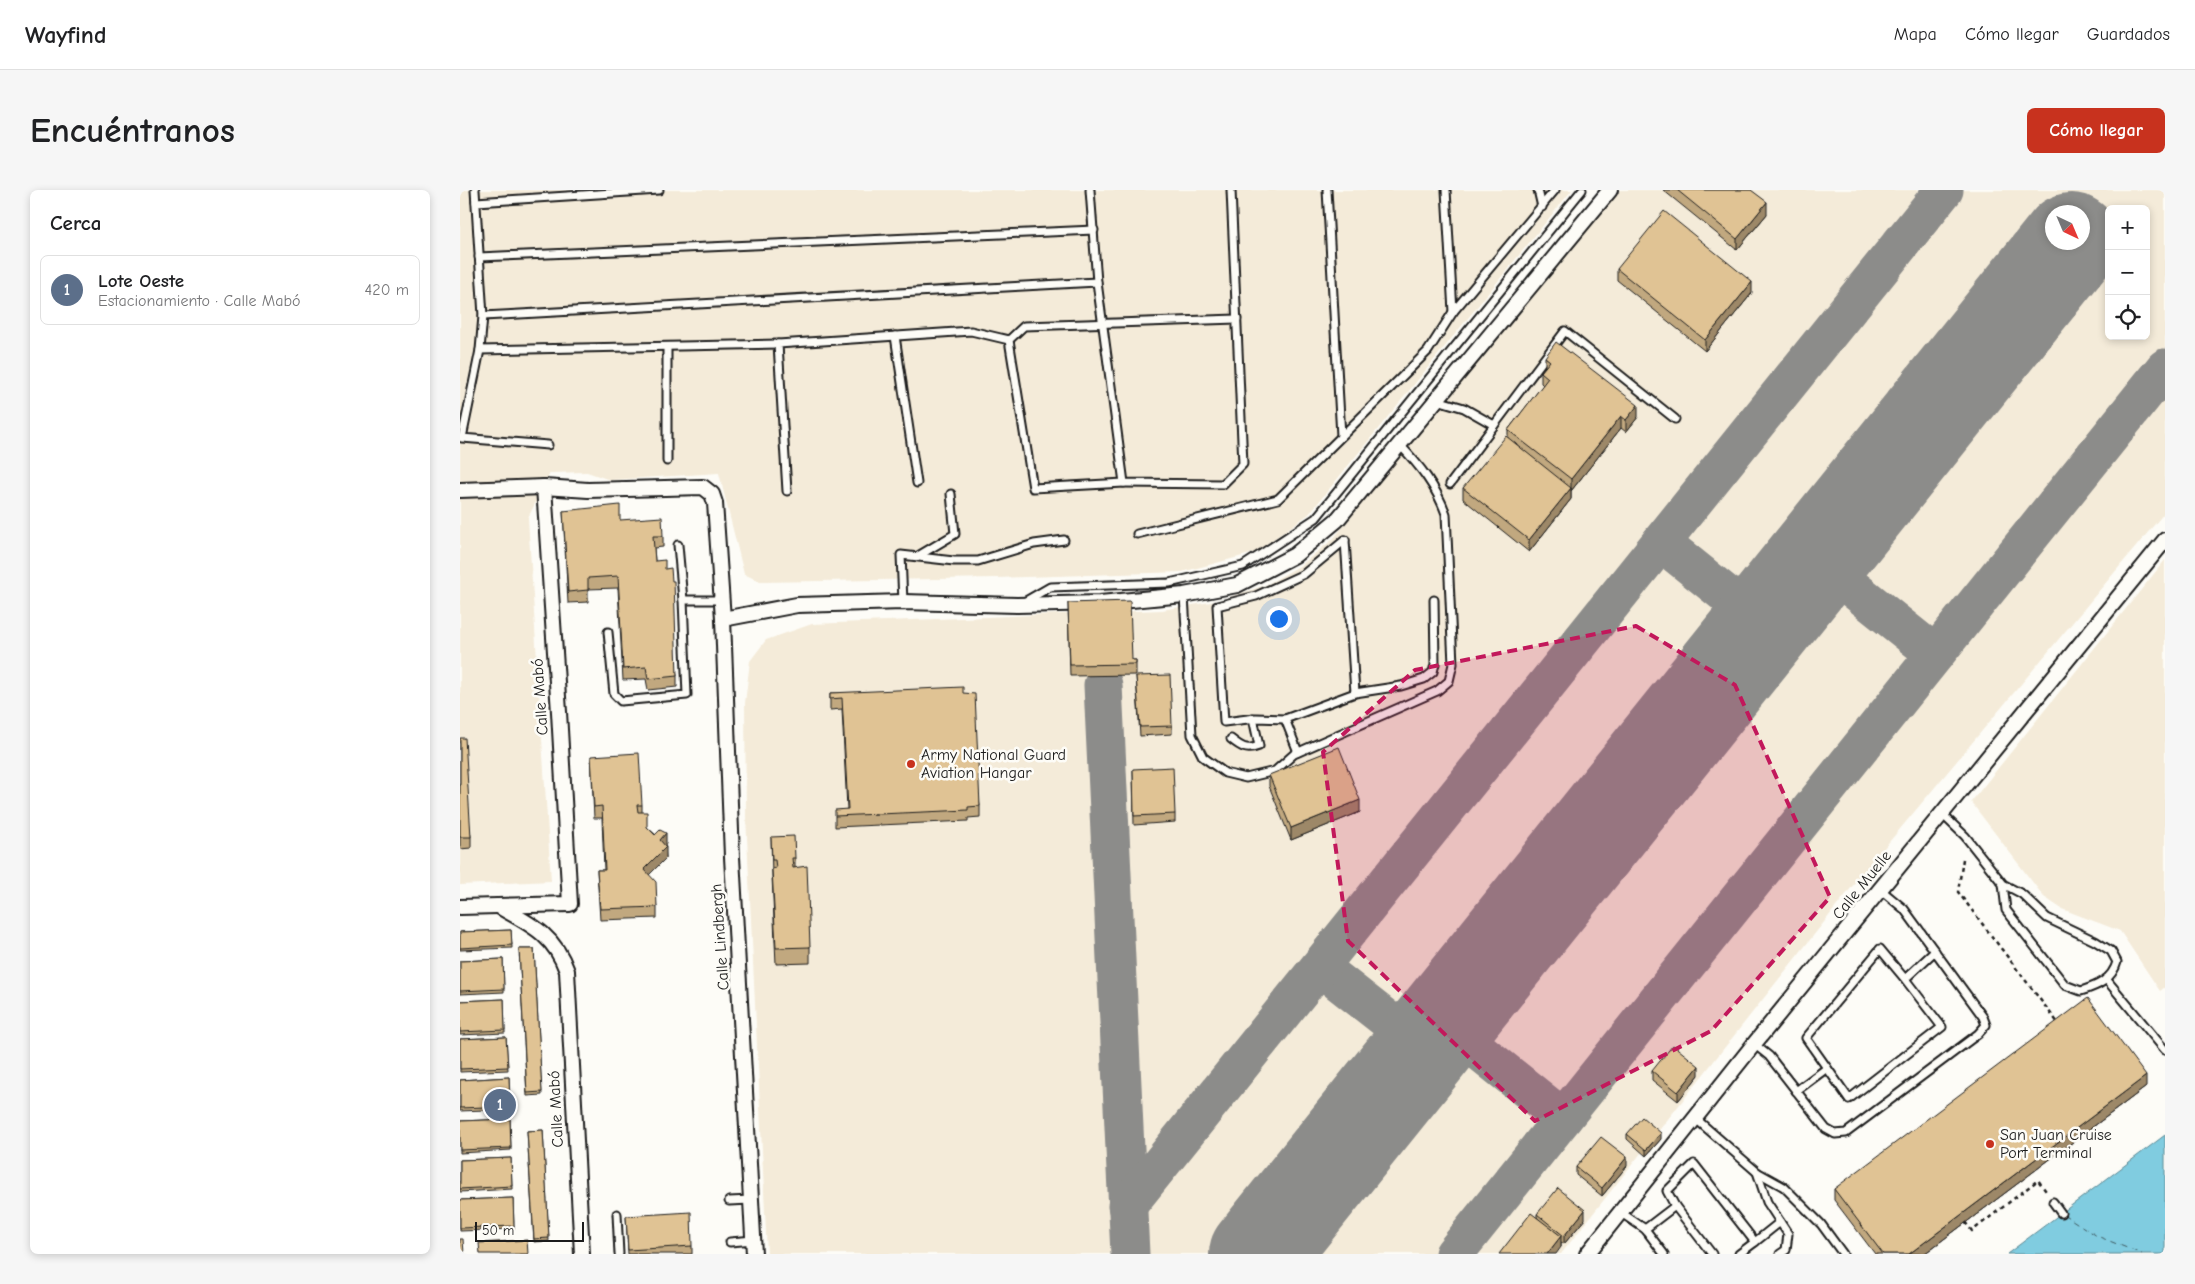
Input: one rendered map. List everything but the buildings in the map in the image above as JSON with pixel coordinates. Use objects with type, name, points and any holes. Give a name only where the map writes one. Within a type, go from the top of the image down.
[{"type":"street","points":[[723,618],[797,605],[903,602],[1018,606],[1100,603],[1184,595],[1237,585],[1295,555],[1337,520],[1610,190]]},
{"type":"street","points":[[460,490],[544,487]]},
{"type":"street","name":"Calle Lindbergh","points":[[544,487],[588,490],[703,487],[712,494],[715,503],[723,618],[732,857],[754,1247]]},
{"type":"street","name":"Calle Mabó","points":[[497,905],[570,904],[544,487]]},
{"type":"street","name":"Calle Muelle","points":[[1587,1254],[1754,1044],[2165,540]]},
{"type":"street","points":[[460,907],[497,905]]},
{"type":"street","name":"Calle Mabó","points":[[497,905],[530,924],[553,942],[561,954],[567,971],[573,1116],[582,1254]]},
{"type":"lane","points":[[475,190],[483,316],[480,350],[462,438],[548,444]]},
{"type":"lane","points":[[476,202],[659,190]]},
{"type":"lane","points":[[1090,190],[1097,282],[1124,484]]},
{"type":"lane","points":[[1009,340],[1033,488],[1124,484],[1223,484],[1243,464],[1231,190]]},
{"type":"lane","points":[[1327,190],[1341,436]]},
{"type":"lane","points":[[1446,190],[1453,312]]},
{"type":"lane","points":[[1538,190],[1542,207]]},
{"type":"lane","points":[[1137,534],[1278,498],[1428,351],[1453,312],[1555,190]]},
{"type":"lane","points":[[1018,606],[1050,587],[1169,583],[1243,566],[1316,518],[1582,190]]},
{"type":"lane","points":[[479,257],[1094,230]]},
{"type":"lane","points":[[483,316],[1097,282]]},
{"type":"lane","points":[[1009,340],[1024,326],[1237,319]]},
{"type":"lane","points":[[480,350],[778,344],[971,331],[1009,340]]},
{"type":"lane","points":[[1450,484],[1565,331],[1675,419]]},
{"type":"lane","points":[[895,336],[917,483]]},
{"type":"lane","points":[[778,344],[787,491]]},
{"type":"lane","points":[[667,346],[667,461]]},
{"type":"lane","points":[[1437,400],[1464,408],[1494,425]]},
{"type":"lane","points":[[1184,595],[1192,734],[1203,757],[1225,772],[1246,778],[1275,771],[1298,752],[1437,691],[1449,681],[1453,664],[1446,514],[1440,497],[1428,475],[1399,444]]},
{"type":"lane","points":[[918,556],[954,534],[951,494]]},
{"type":"lane","points":[[903,602],[901,555],[954,561],[978,561],[1034,544],[1064,540]]},
{"type":"lane","points":[[1355,693],[1345,540],[1304,574],[1256,596],[1217,606],[1224,722],[1253,718],[1285,719],[1355,693],[1401,686],[1424,679],[1433,672],[1435,664],[1434,600]]},
{"type":"lane","points":[[608,632],[614,694],[621,701],[687,696],[683,600],[678,545]]},
{"type":"lane","points":[[683,600],[722,600]]},
{"type":"lane","points":[[1230,739],[1241,748],[1249,750],[1259,746],[1253,718]]},
{"type":"lane","points":[[1285,719],[1298,752]]},
{"type":"lane","points":[[1942,814],[1965,836],[2003,884],[2022,894],[2047,918],[2095,940],[2111,951],[2117,962],[2114,972],[2097,986],[2081,991],[2065,985],[2006,910],[2003,884]]},
{"type":"lane","points":[[1754,1044],[1770,1056],[1826,1130],[1835,1134],[1846,1133],[1978,1034],[1986,1025],[1983,1017],[1904,909],[1881,890]]},
{"type":"lane","points":[[1880,949],[1905,979],[1942,1027],[1849,1099],[1806,1038],[1880,949]]},
{"type":"lane","points":[[1905,979],[1935,952]]},
{"type":"lane","points":[[2106,979],[2165,1050]]},
{"type":"lane","points":[[1796,1091],[1827,1068]]},
{"type":"lane","points":[[1695,1118],[1757,1172],[1784,1187],[1821,1224],[1843,1254]]},
{"type":"lane","points":[[1712,1254],[1675,1206],[1667,1192],[1694,1164],[1754,1242]]},
{"type":"lane","points":[[1757,1172],[1767,1202],[1788,1234],[1786,1250],[1780,1254]]},
{"type":"lane","points":[[729,1201],[752,1200]]},
{"type":"lane","points":[[2053,1202],[2061,1213]]},
{"type":"lane","points":[[1645,1230],[1675,1206]]},
{"type":"lane","points":[[1620,1212],[1645,1230],[1664,1254]]},
{"type":"lane","points":[[617,1214],[619,1254]]},
{"type":"lane","points":[[1740,1254],[1780,1222]]},
{"type":"lane","points":[[730,1242],[754,1247]]},
{"type":"path","points":[[1963,859],[1958,892],[2058,1024]]},
{"type":"path","points":[[1960,1216],[1972,1231],[2038,1180],[2053,1202]]},
{"type":"highlighted area","points":[[1636,626],[1735,685],[1830,897],[1711,1031],[1535,1121],[1348,941],[1323,752],[1415,670]]},
{"type":"shaded area","points":[[460,190],[1572,190],[1309,514],[1254,553],[1182,572],[997,578],[761,582],[744,574],[719,473],[610,480],[587,472],[550,473],[528,518],[551,881],[460,885]]},
{"type":"shaded area","points":[[1616,190],[2165,190],[2165,512],[1859,878],[1561,1254],[767,1254],[746,816],[745,703],[750,661],[766,640],[812,624],[1162,610],[1217,601],[1266,585],[1301,565],[1333,539]]},
{"type":"shaded area","points":[[2165,560],[2165,987],[2160,991],[2120,931],[2062,909],[2044,897],[1971,802]]},
{"type":"water","points":[[2165,1135],[2165,1254],[2007,1254]]},
{"type":"pier","points":[[2165,1134],[2004,1254],[2005,1252]]},
{"type":"ferry route","points":[[2063,1214],[2097,1236],[2142,1254]]},
{"type":"taxiway","points":[[1127,1206],[1944,190]]},
{"type":"taxiway","points":[[1454,1254],[2165,368]]},
{"type":"taxiway","points":[[1661,542],[1764,625]]},
{"type":"taxiway","points":[[1816,559],[1935,654]]},
{"type":"taxiway","points":[[1103,685],[1130,1254]]},
{"type":"taxiway","points":[[1320,967],[1423,1048]]},
{"type":"taxiway","points":[[1444,1023],[1563,1118]]},
{"type":"runway","points":[[1258,1254],[2065,250]]},
{"type":"place","name":"Army National Guard Aviation Hangar","points":[[911,764]]},
{"type":"place","name":"Lote Oeste","points":[[500,1105]]},
{"type":"place","name":"San Juan Cruise Port Terminal","points":[[1990,1144]]}]
